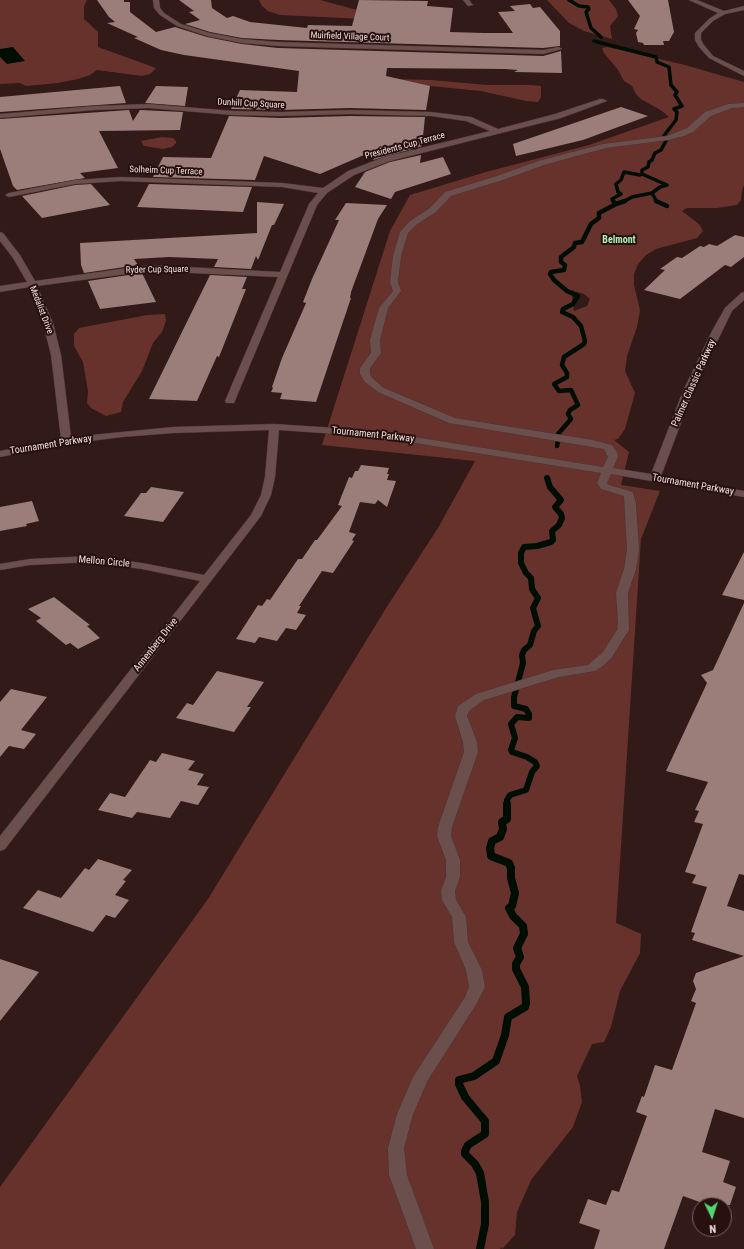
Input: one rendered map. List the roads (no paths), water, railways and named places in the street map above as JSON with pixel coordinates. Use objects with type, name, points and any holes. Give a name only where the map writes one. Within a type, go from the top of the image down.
[{"type":"street","name":"Muirfield Village Court","points":[[156,0],[157,8],[162,14],[179,25],[209,35],[242,41],[278,44],[535,51],[559,49]]},
{"type":"street","points":[[692,0],[723,13]]},
{"type":"street","points":[[744,8],[723,13],[703,27],[698,33],[700,46],[711,57],[744,74]]},
{"type":"street","name":"Presidents Cup Terrace","points":[[230,401],[313,204],[324,191],[336,181],[368,165],[558,116],[603,100]]},
{"type":"street","name":"Dunhill Cup Square","points":[[0,116],[95,108],[148,106],[233,113],[280,114],[350,112],[431,114],[468,119],[499,132]]},
{"type":"street","points":[[425,1249],[398,1176],[396,1148],[405,1114],[421,1077],[472,999],[477,987],[474,970],[461,942],[458,917],[449,900],[448,891],[453,876],[454,860],[444,836],[445,827],[469,762],[471,752],[470,742],[461,716],[463,709],[480,698],[493,693],[557,673],[591,668],[599,663],[608,654],[622,630],[624,623],[622,593],[630,570],[634,549],[630,496],[624,492],[605,487],[602,483],[613,457],[612,452],[608,447],[593,443],[538,436],[446,419],[381,390],[368,380],[365,374],[365,368],[376,353],[375,340],[384,308],[397,291],[394,282],[397,256],[404,232],[410,225],[433,210],[448,194],[500,178],[541,162],[606,146],[658,139],[686,132],[705,116],[731,106],[744,106]]},
{"type":"street","name":"Solheim Cup Terrace","points":[[9,195],[75,182],[121,179],[282,186],[324,191]]},
{"type":"street","name":"Medalist Drive","points":[[0,234],[17,258],[32,284],[48,322],[56,355],[66,441]]},
{"type":"street","name":"Ryder Cup Square","points":[[0,289],[149,268],[282,275]]},
{"type":"street","name":"Palmer Classic Parkway","points":[[655,478],[688,392],[717,331],[728,310],[744,295]]},
{"type":"street","name":"Tournament Parkway","points":[[0,454],[66,441],[122,434],[173,430],[274,427],[352,432],[396,437],[655,478],[744,494]]},
{"type":"street","name":"Annenberg Drive","points":[[0,846],[256,516],[266,495],[270,477],[274,427]]},
{"type":"street","name":"Mellon Circle","points":[[0,567],[30,562],[91,560],[142,566],[208,579]]},
{"type":"waterway","points":[[569,0],[579,6],[588,7],[589,9],[586,12],[591,28],[601,37]]},
{"type":"waterway","points":[[594,41],[656,57],[657,62],[669,67],[671,85],[677,92],[675,95],[682,106],[674,109],[677,112],[676,120],[663,137],[667,139],[661,150],[655,153],[652,160],[649,162],[648,167],[642,170],[642,174]]},
{"type":"waterway","points":[[614,202],[612,199],[621,194],[618,192],[616,184],[621,180],[624,172],[640,175],[642,174]]},
{"type":"waterway","points":[[642,174],[667,185],[660,187],[652,193]]},
{"type":"waterway","points":[[624,201],[632,197],[652,193]]},
{"type":"waterway","points":[[652,193],[657,201]]},
{"type":"waterway","points":[[616,204],[624,201]]},
{"type":"waterway","points":[[657,201],[667,206]]},
{"type":"waterway","points":[[558,434],[571,419],[568,414],[570,410],[578,405],[571,390],[559,391],[554,384],[567,377],[567,373],[562,365],[564,357],[584,344],[585,341],[581,326],[573,317],[562,312],[563,309],[573,304],[578,296],[567,291],[554,280],[550,274],[551,272],[564,270],[565,265],[561,262],[561,257],[574,247],[575,243],[582,242],[591,224],[599,218],[599,213],[616,204]]},
{"type":"waterway","points":[[557,446],[558,440]]},
{"type":"waterway","points":[[480,1249],[485,1224],[485,1202],[480,1173],[475,1164],[465,1154],[465,1151],[468,1145],[485,1134],[485,1121],[465,1097],[459,1084],[459,1080],[474,1076],[496,1061],[505,1035],[508,1017],[525,1007],[526,1003],[525,987],[516,969],[516,964],[520,957],[517,948],[524,934],[523,926],[513,916],[509,908],[512,906],[515,893],[511,878],[511,868],[509,863],[491,856],[490,848],[492,841],[500,837],[503,829],[502,822],[507,819],[507,800],[510,795],[526,790],[532,772],[537,766],[535,762],[527,757],[512,752],[511,750],[515,738],[511,724],[517,717],[529,718],[529,714],[526,709],[514,706],[514,697],[523,663],[522,655],[524,650],[530,645],[534,631],[538,626],[533,608],[538,598],[532,589],[531,578],[526,573],[521,563],[521,553],[524,547],[537,546],[551,542],[553,540],[552,531],[559,525],[562,518],[561,514],[555,507],[561,500],[550,487],[547,478]]},
{"type":"district","name":"Belmont","points":[[619,240]]}]
